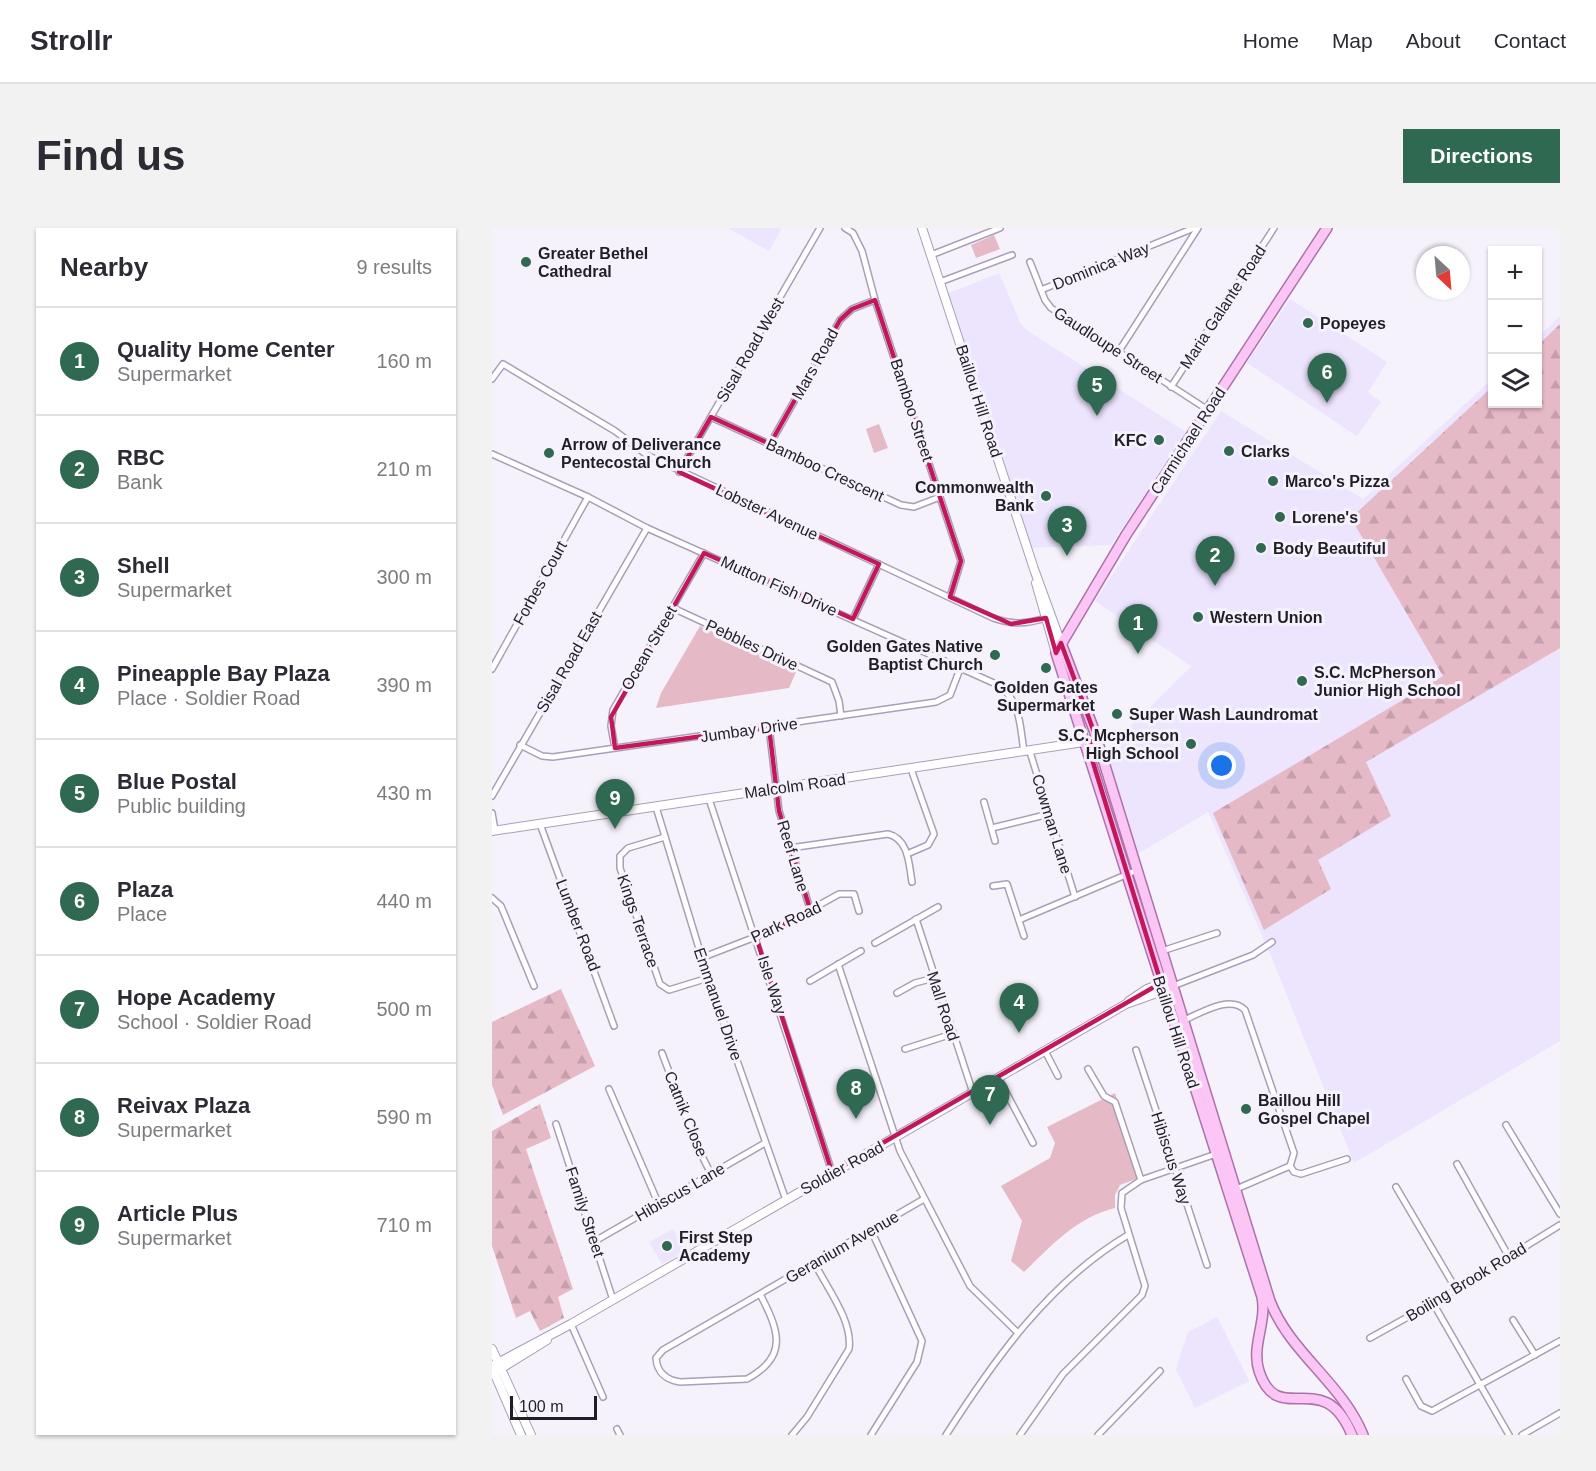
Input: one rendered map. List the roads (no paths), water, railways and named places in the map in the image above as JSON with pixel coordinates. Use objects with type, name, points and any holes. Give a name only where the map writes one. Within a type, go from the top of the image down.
[{"type":"main road","name":"Baillou Hill Road","points":[[922,228],[1036,574],[1097,740],[1131,872],[1168,985],[1216,1154],[1262,1297],[1262,1324],[1256,1358],[1259,1372],[1275,1395],[1285,1399],[1323,1399]]},
{"type":"main road","name":"Carmichael Road","points":[[1069,662],[1070,628],[1126,535],[1327,228]]},
{"type":"main road","name":"Baillou Hill Road","points":[[1036,574],[1056,653],[1160,951],[1168,985],[1182,1021],[1270,1301],[1278,1319],[1296,1346],[1332,1385],[1351,1410],[1363,1435]]},
{"type":"main road","points":[[1056,653],[1070,628]]},
{"type":"main road","name":"Malcolm Road","points":[[493,831],[1097,740]]},
{"type":"main road","name":"Soldier Road","points":[[495,1369],[557,1331],[1126,1004],[1168,985]]},
{"type":"main road","points":[[1262,1324],[1278,1319]]},
{"type":"main road","points":[[492,1349],[495,1369],[521,1435]]},
{"type":"main road","points":[[495,1369],[531,1435]]},
{"type":"main road","points":[[1332,1385],[1323,1399],[1340,1412],[1352,1435]]},
{"type":"street","name":"Sisal Road West","points":[[679,472],[820,228]]},
{"type":"street","name":"Bamboo Street","points":[[845,228],[853,233],[862,251],[875,300],[961,561],[950,597]]},
{"type":"street","points":[[930,255],[1000,228]]},
{"type":"street","points":[[1119,351],[1196,228]]},
{"type":"street","name":"Dominica Way","points":[[1041,290],[1196,228]]},
{"type":"street","name":"Maria Galante Road","points":[[1172,387],[1275,228]]},
{"type":"street","points":[[940,282],[1012,255]]},
{"type":"street","name":"Gaudloupe Street","points":[[1030,262],[1051,308],[1208,410]]},
{"type":"street","name":"Mars Road","points":[[770,444],[840,320],[852,309],[875,300]]},
{"type":"street","name":"Lobster Avenue","points":[[492,379],[503,364],[615,431],[647,456],[1011,624],[1025,624],[1046,618]]},
{"type":"street","name":"Bamboo Crescent","points":[[711,417],[901,505],[914,507],[940,496]]},
{"type":"street","name":"Mutton Fish Drive","points":[[492,454],[588,497],[647,528],[996,684],[1010,694],[1019,718],[1027,752]]},
{"type":"street","name":"Forbes Court","points":[[492,669],[588,497]]},
{"type":"street","name":"Sisal Road East","points":[[492,796],[647,528]]},
{"type":"street","name":"Ocean Street","points":[[615,748],[611,726],[613,710],[704,553]]},
{"type":"street","points":[[853,620],[879,564]]},
{"type":"street","name":"Pebbles Drive","points":[[673,608],[832,682],[840,701],[841,716]]},
{"type":"street","points":[[492,653],[498,657]]},
{"type":"street","name":"Jumbay Drive","points":[[520,745],[542,756],[553,757],[936,702],[950,695],[960,669]]},
{"type":"street","name":"Reef Lane","points":[[769,727],[776,789],[790,848],[811,912]]},
{"type":"street","name":"Cowman Lane","points":[[1027,752],[1075,897]]},
{"type":"street","points":[[907,854],[928,845],[934,834],[911,769]]},
{"type":"street","name":"Isle Way","points":[[710,799],[832,1172]]},
{"type":"street","points":[[984,802],[995,841]]},
{"type":"street","name":"Emmanuel Drive","points":[[656,807],[701,958],[786,1200]]},
{"type":"street","points":[[492,813],[493,831]]},
{"type":"street","points":[[992,828],[1048,814]]},
{"type":"street","name":"Lumber Road","points":[[540,824],[614,1026]]},
{"type":"street","points":[[790,848],[888,834],[900,840],[907,854],[912,882]]},
{"type":"street","name":"Kings Terrace","points":[[665,837],[628,848],[621,856],[620,868],[660,984],[669,990],[708,978]]},
{"type":"street","points":[[1019,920],[1131,872]]},
{"type":"street","points":[[993,886],[1007,884],[1024,936]]},
{"type":"street","name":"Park Road","points":[[701,958],[756,937],[846,893],[854,894],[859,910]]},
{"type":"street","points":[[492,898],[501,906],[534,986]]},
{"type":"street","points":[[875,943],[939,907]]},
{"type":"street","name":"Mall Road","points":[[916,919],[951,1034],[973,1093]]},
{"type":"street","points":[[1160,951],[1216,933]]},
{"type":"street","points":[[1168,985],[1253,955],[1272,942]]},
{"type":"street","points":[[810,981],[861,951]]},
{"type":"street","points":[[838,964],[894,1138],[970,1286],[1017,1332]]},
{"type":"street","points":[[897,993],[915,983],[934,978]]},
{"type":"street","points":[[1182,1021],[1228,1004],[1241,1006],[1245,1010],[1294,1153],[1290,1166],[1234,1190]]},
{"type":"street","points":[[905,1049],[951,1034]]},
{"type":"street","name":"Hibiscus Way","points":[[1136,1050],[1207,1265]]},
{"type":"street","points":[[1045,1051],[1058,1076]]},
{"type":"street","name":"Catnik Close","points":[[662,1053],[696,1144],[711,1174]]},
{"type":"street","points":[[1088,1069],[1104,1096],[1115,1102],[1141,1180]]},
{"type":"street","points":[[999,1078],[1032,1143]]},
{"type":"street","points":[[609,1089],[616,1099],[650,1188],[659,1205]]},
{"type":"street","name":"Family Street","points":[[556,1124],[613,1300]]},
{"type":"street","points":[[1506,1125],[1560,1214]]},
{"type":"street","name":"Hibiscus Lane","points":[[595,1241],[765,1143]]},
{"type":"street","points":[[1020,1435],[1063,1374],[1142,1295],[1143,1279],[1121,1208],[1122,1192],[1141,1180],[1216,1154]]},
{"type":"street","points":[[1290,1166],[1294,1172],[1301,1174],[1347,1159]]},
{"type":"street","points":[[1457,1164],[1509,1257]]},
{"type":"street","points":[[1396,1187],[1456,1289]]},
{"type":"street","name":"Geranium Avenue","points":[[760,1294],[777,1331],[778,1340],[771,1358],[757,1374],[747,1379],[680,1383],[672,1381],[660,1372],[656,1365],[657,1355],[760,1294],[924,1199]]},
{"type":"street","name":"Boiling Brook Road","points":[[1370,1338],[1433,1303],[1560,1225]]},
{"type":"street","points":[[871,1435],[917,1362],[922,1341],[872,1230]]},
{"type":"street","points":[[946,1435],[992,1363],[1017,1332],[1083,1267],[1128,1235]]},
{"type":"street","points":[[792,1435],[807,1417],[843,1361],[850,1340],[842,1318],[814,1264]]},
{"type":"street","points":[[1433,1303],[1509,1435]]},
{"type":"street","points":[[1513,1320],[1535,1355]]},
{"type":"street","points":[[571,1324],[603,1397]]},
{"type":"street","points":[[1406,1379],[1421,1406],[1428,1411],[1438,1409],[1560,1341]]},
{"type":"street","points":[[1098,1435],[1160,1371]]},
{"type":"street","points":[[1522,1435],[1560,1413]]},
{"type":"street","points":[[617,1429],[620,1435]]},
{"type":"place","name":"Greater Bethel Cathedral","points":[[526,262]]},
{"type":"place","name":"Popeyes","points":[[1308,323]]},
{"type":"place","name":"Plaza","points":[[1327,403]]},
{"type":"place","name":"Blue Postal","points":[[1097,416]]},
{"type":"place","name":"KFC","points":[[1159,440]]},
{"type":"place","name":"Clarks","points":[[1229,451]]},
{"type":"place","name":"Arrow of Deliverance Pentecostal Church","points":[[549,453]]},
{"type":"place","name":"Marco's Pizza","points":[[1273,481]]},
{"type":"place","name":"Commonwealth Bank","points":[[1046,496]]},
{"type":"place","name":"Lorene's","points":[[1280,517]]},
{"type":"place","name":"Body Beautiful","points":[[1261,548]]},
{"type":"place","name":"Shell","points":[[1067,556]]},
{"type":"place","name":"RBC","points":[[1215,586]]},
{"type":"place","name":"Western Union","points":[[1198,617]]},
{"type":"place","name":"Quality Home Center","points":[[1138,654]]},
{"type":"place","name":"Golden Gates Native Baptist Church","points":[[995,655]]},
{"type":"place","name":"Golden Gates Supermarket","points":[[1046,668]]},
{"type":"place","name":"S.C. McPherson Junior High School","points":[[1302,681]]},
{"type":"place","name":"Super Wash Laundromat","points":[[1117,714]]},
{"type":"place","name":"S.C. Mcpherson High School","points":[[1191,744]]},
{"type":"place","name":"Article Plus","points":[[615,829]]},
{"type":"place","name":"Pineapple Bay Plaza","points":[[1019,1033]]},
{"type":"place","name":"Baillou Hill Gospel Chapel","points":[[1246,1109]]},
{"type":"place","name":"Reivax Plaza","points":[[856,1119]]},
{"type":"place","name":"Hope Academy","points":[[990,1125]]},
{"type":"place","name":"First Step Academy","points":[[667,1246]]}]
